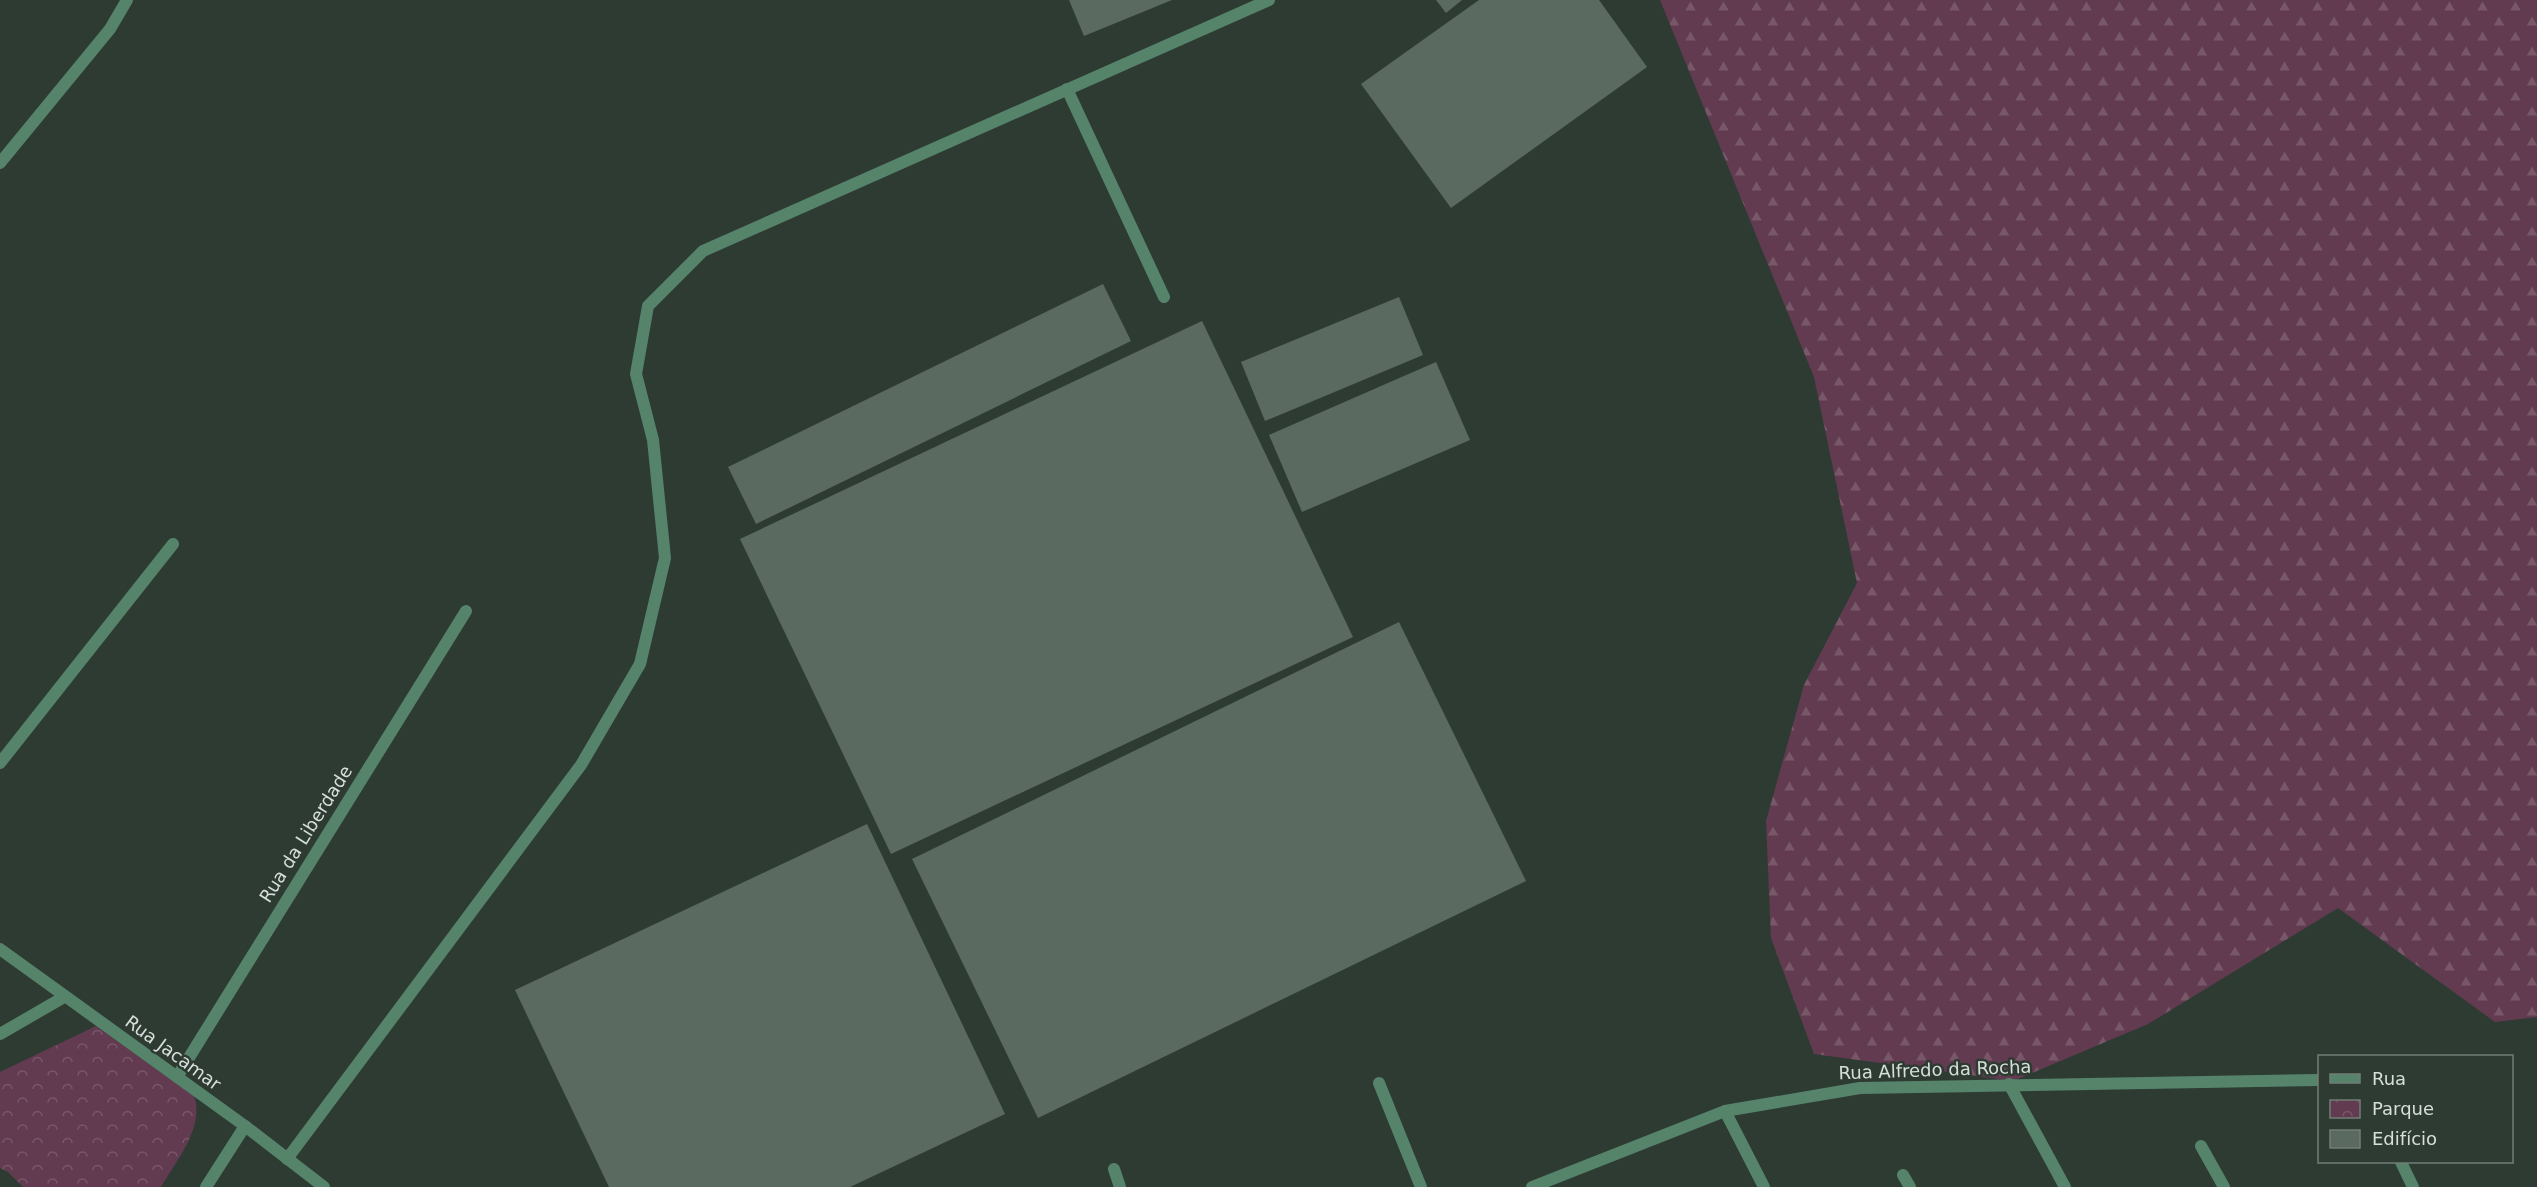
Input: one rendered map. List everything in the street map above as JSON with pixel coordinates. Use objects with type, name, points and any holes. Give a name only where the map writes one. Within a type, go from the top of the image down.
[{"type":"street","points":[[0,163],[110,29],[127,0]]},
{"type":"street","points":[[287,1160],[581,765],[640,664],[666,558],[653,440],[636,374],[648,306],[704,251],[1269,0]]},
{"type":"street","points":[[1068,89],[1164,297]]},
{"type":"street","points":[[0,763],[173,544]]},
{"type":"street","name":"Rua da Liberdade","points":[[177,1077],[465,610]]},
{"type":"street","name":"Rua Jacamar","points":[[0,949],[63,997],[244,1126],[324,1187]]},
{"type":"street","points":[[0,1034],[63,997]]},
{"type":"street","name":"Rua Alfredo da Rocha","points":[[1532,1187],[1725,1111],[1860,1088],[2318,1080]]},
{"type":"street","points":[[1379,1083],[1421,1187]]},
{"type":"street","points":[[2009,1084],[2065,1187]]},
{"type":"street","points":[[1725,1111],[1764,1187]]},
{"type":"street","points":[[206,1187],[244,1126]]},
{"type":"street","points":[[2201,1146],[2224,1187]]},
{"type":"street","points":[[2402,1163],[2413,1187]]},
{"type":"street","points":[[1114,1169],[1120,1187]]},
{"type":"street","points":[[1903,1175],[1910,1187]]},
{"type":"green space","points":[[1660,0],[2537,0],[2537,1017],[2495,1022],[2338,908],[2148,1024],[2013,1081],[1814,1054],[1771,938],[1766,821],[1804,685],[1857,583],[1814,377]]},
{"type":"green space","points":[[96,1026],[194,1096],[196,1120],[192,1132],[161,1187],[23,1187],[8,1172],[0,1168],[0,1072]]},
{"type":"building","points":[[1069,0],[1172,0],[1084,36]]},
{"type":"building","points":[[1436,0],[1462,0],[1446,13]]},
{"type":"building","points":[[1479,0],[1599,0],[1647,67],[1451,208],[1361,84]]},
{"type":"building","points":[[1103,284],[1131,341],[756,524],[728,467]]},
{"type":"building","points":[[1399,297],[1423,355],[1265,421],[1241,362]]},
{"type":"building","points":[[1202,321],[1353,637],[891,854],[740,539]]},
{"type":"building","points":[[1436,362],[1470,440],[1302,512],[1269,435]]},
{"type":"building","points":[[1399,622],[1526,881],[1038,1118],[912,859]]},
{"type":"building","points":[[867,824],[1005,1114],[850,1187],[609,1187],[515,990]]}]
